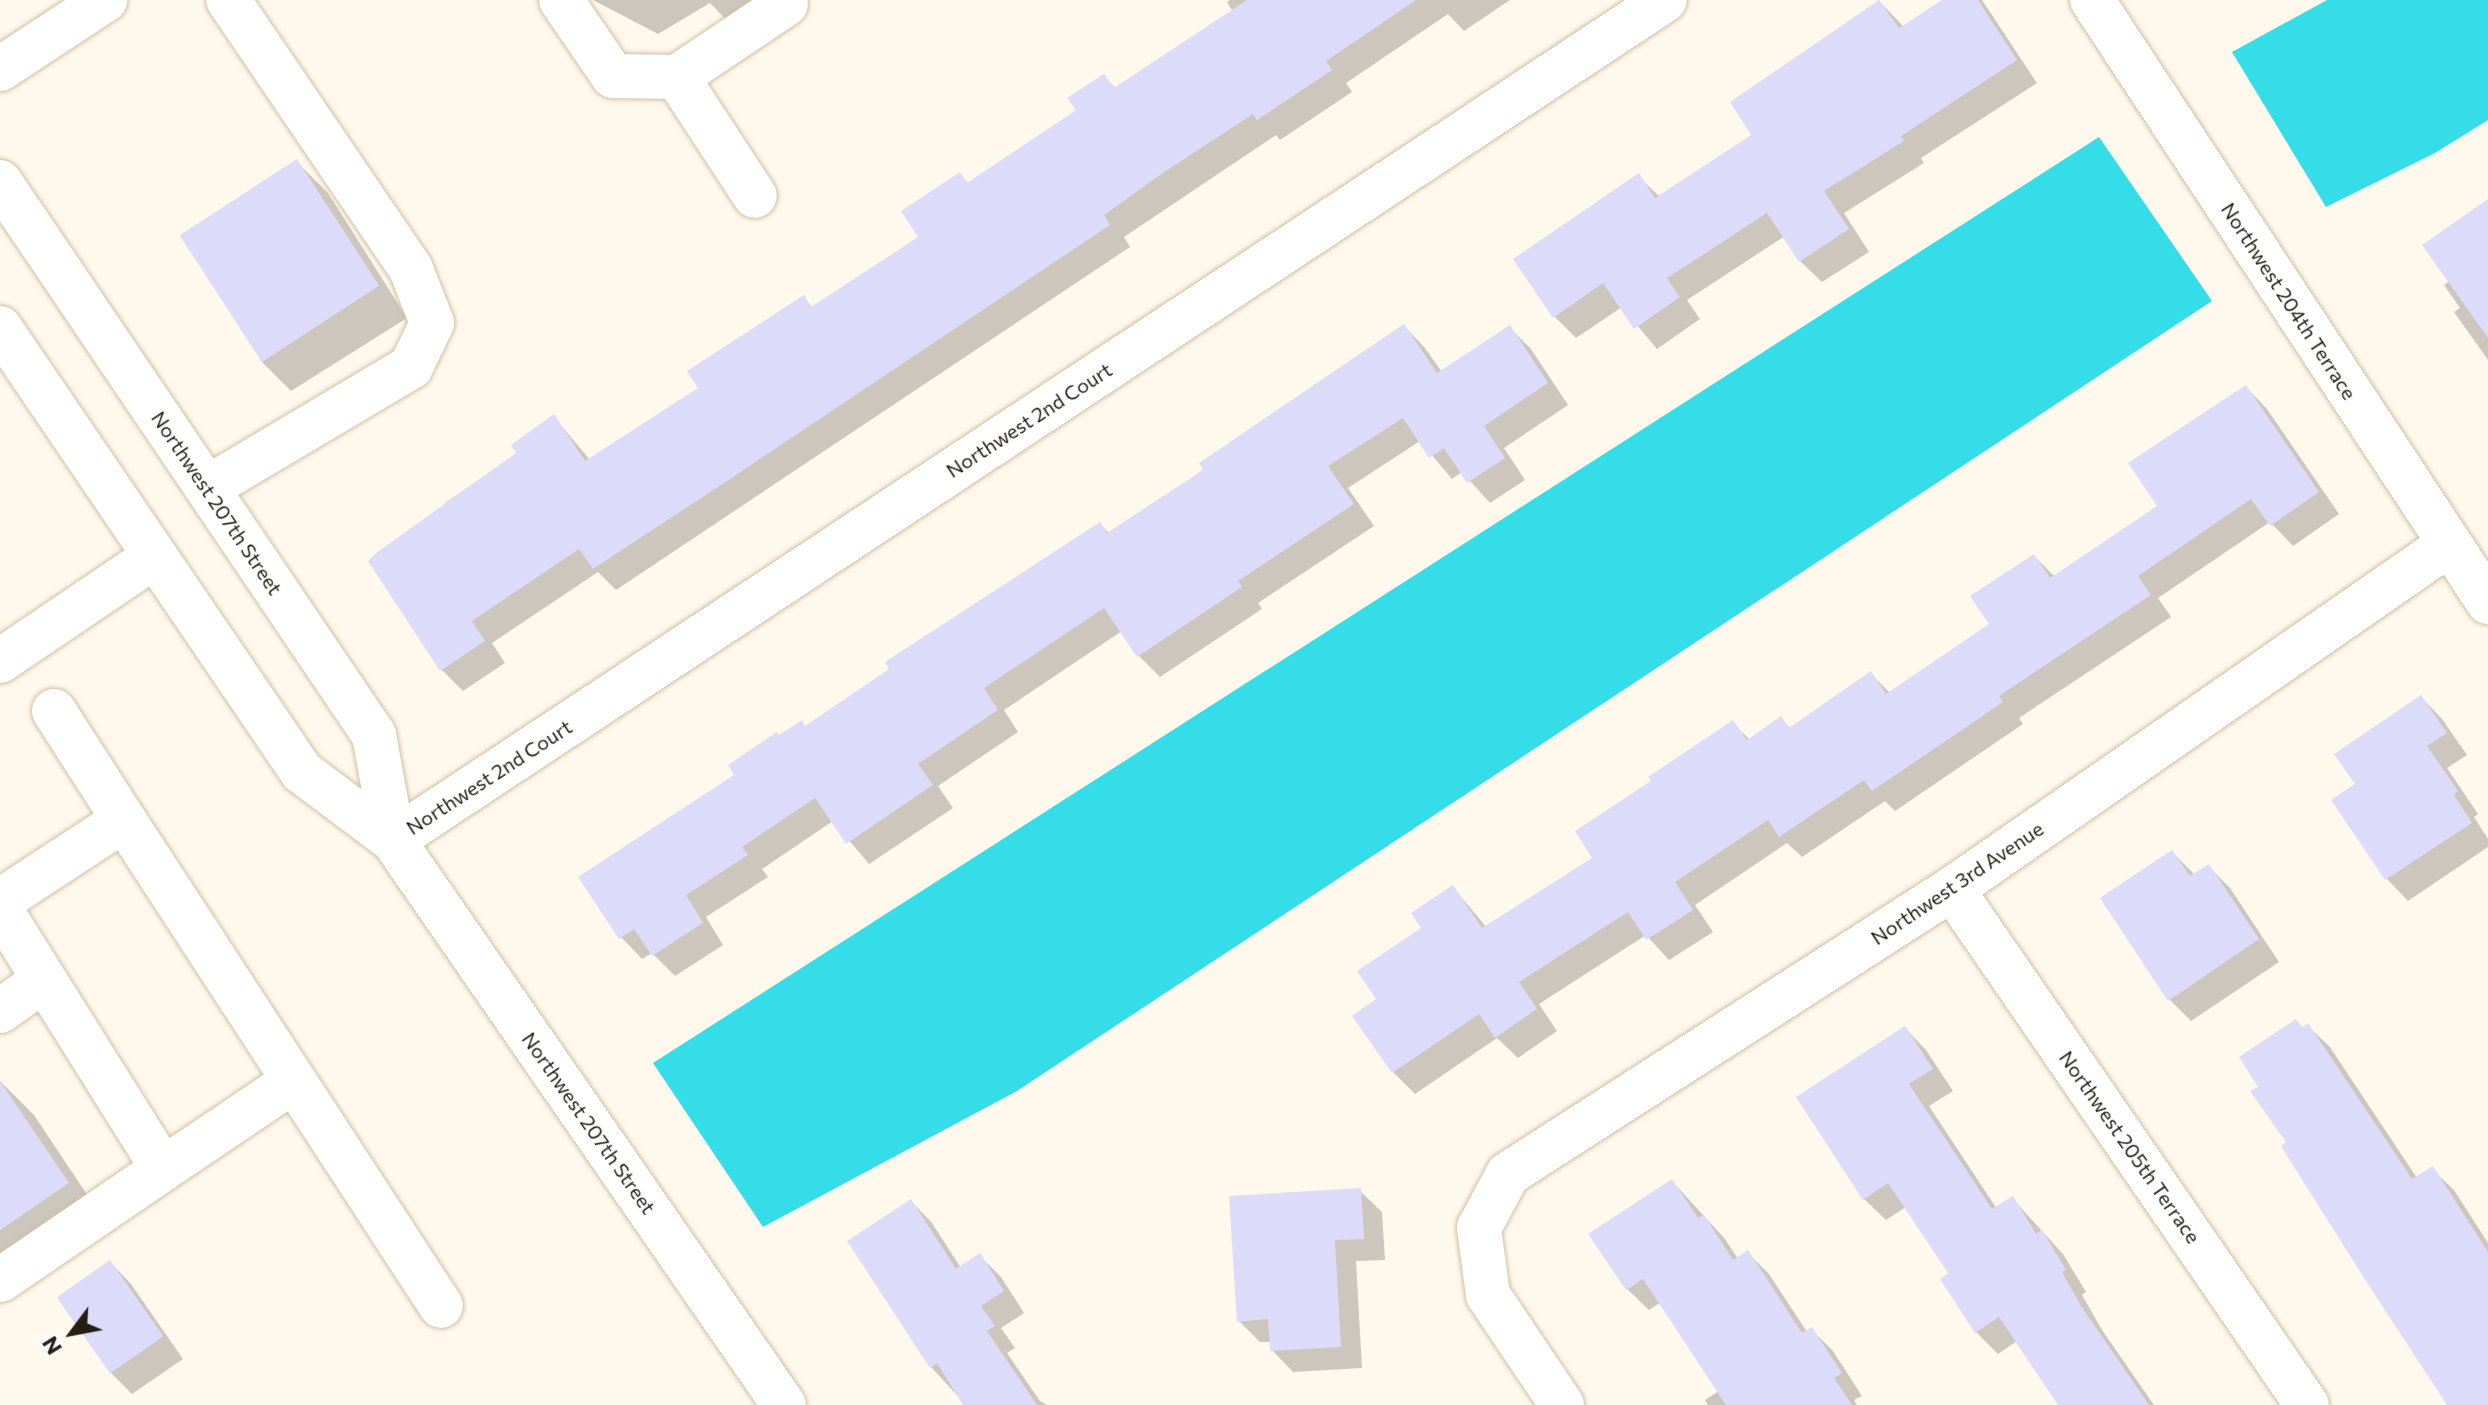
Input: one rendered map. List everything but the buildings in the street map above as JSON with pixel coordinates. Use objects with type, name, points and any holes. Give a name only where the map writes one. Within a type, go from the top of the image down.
[{"type":"street","points":[[0,69],[105,0]]},
{"type":"street","points":[[207,488],[411,367],[432,323],[411,269],[228,0]]},
{"type":"street","points":[[561,0],[613,76],[677,77],[786,4]]},
{"type":"street","name":"Northwest 2nd Court","points":[[393,840],[1665,0]]},
{"type":"street","name":"Northwest 204th Terrace","points":[[2092,0],[2488,602]]},
{"type":"street","points":[[677,77],[755,196]]},
{"type":"street","name":"Northwest 207th Street","points":[[0,182],[374,735],[393,840]]},
{"type":"street","name":"Northwest 207th Street","points":[[0,328],[302,772],[393,840],[784,1405]]},
{"type":"street","name":"Northwest 3rd Avenue","points":[[1562,1405],[1488,1295],[1479,1228],[1508,1174],[1952,889],[2448,545]]},
{"type":"street","points":[[0,661],[155,556]]},
{"type":"street","points":[[54,711],[292,1082],[441,1306]]},
{"type":"street","points":[[0,901],[124,820]]},
{"type":"street","name":"Northwest 205th Terrace","points":[[1952,889],[2307,1405]]},
{"type":"street","points":[[0,909],[163,1169]]},
{"type":"street","points":[[0,1011],[44,980]]},
{"type":"street","points":[[0,1280],[292,1082]]},
{"type":"water","points":[[2327,0],[2488,0],[2488,120],[2435,153],[2326,207],[2232,52]]},
{"type":"water","points":[[2099,137],[2212,301],[1017,1091],[763,1227],[653,1063]]}]
